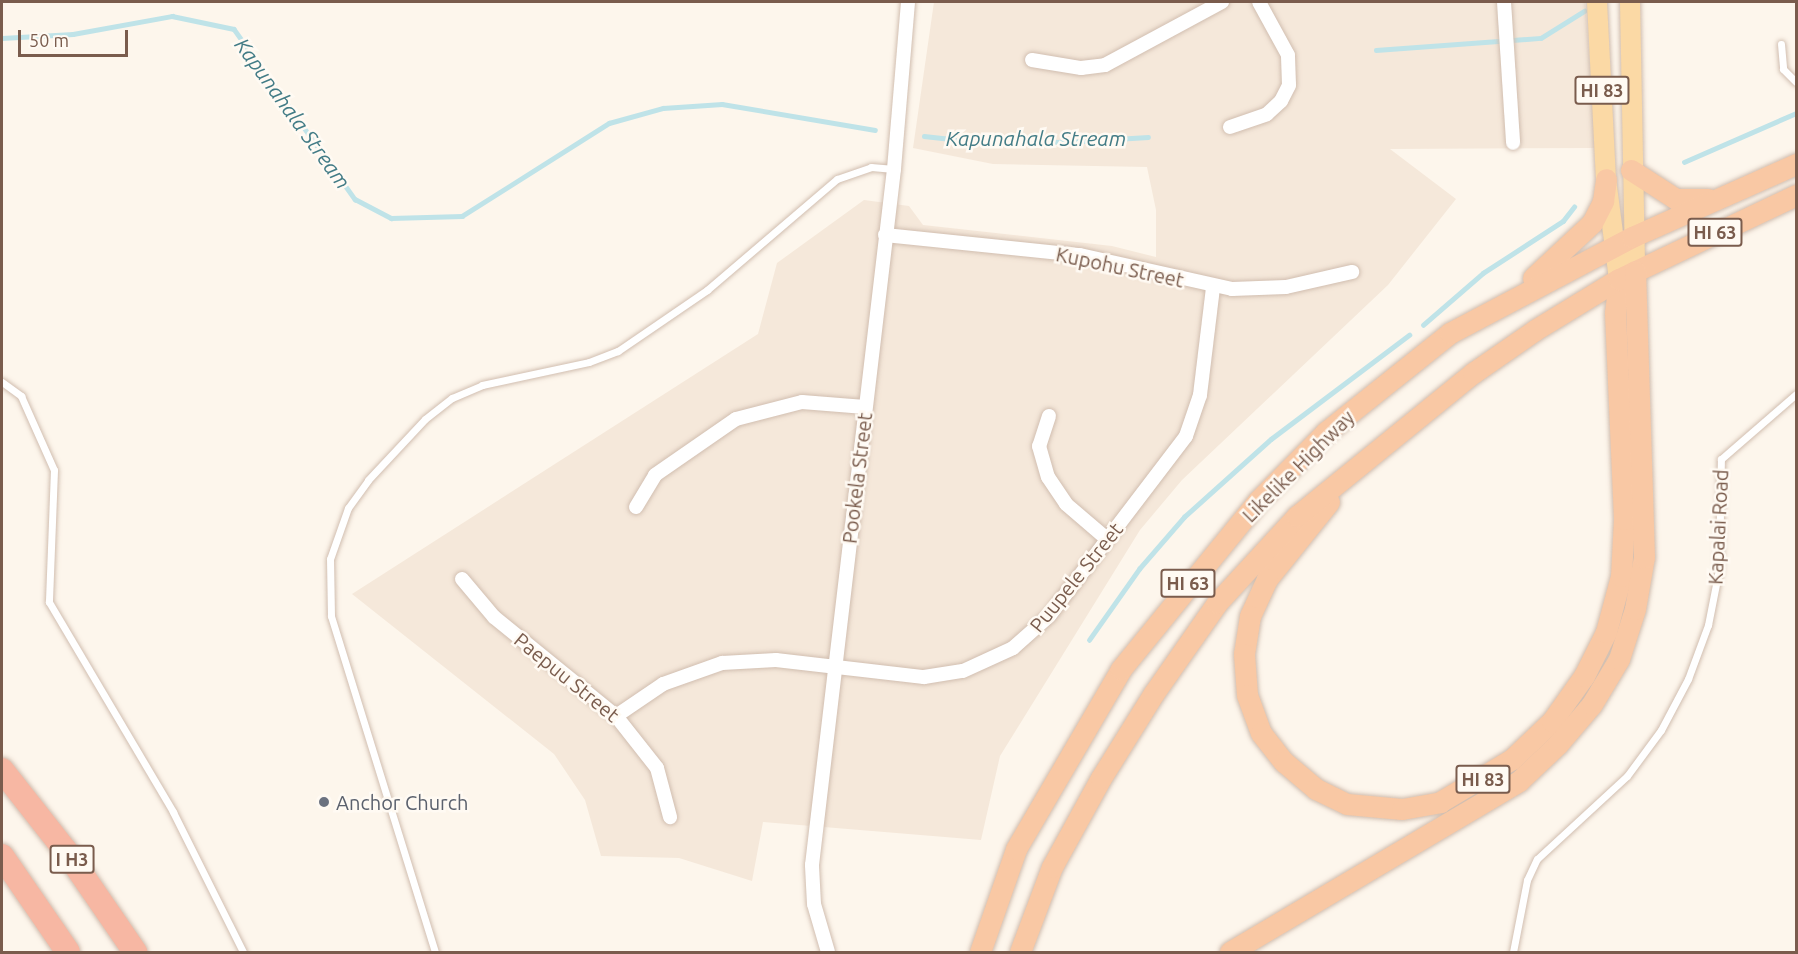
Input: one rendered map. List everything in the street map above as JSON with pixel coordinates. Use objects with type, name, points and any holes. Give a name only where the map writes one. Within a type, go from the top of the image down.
[{"type":"highway","name":"Likelike Highway","points":[[980,952],[1016,849],[1066,758],[1121,669],[1187,584],[1258,501],[1326,432],[1450,333],[1623,241],[1797,164]]},
{"type":"highway","points":[[1631,170],[1676,198],[1693,201],[1723,196]]},
{"type":"highway","points":[[1506,302],[1580,237],[1604,201],[1606,179]]},
{"type":"highway","name":"Likelike Highway","points":[[1020,952],[1052,867],[1101,778],[1154,693],[1217,603],[1297,516],[1351,475],[1480,368],[1627,275],[1797,195]]},
{"type":"highway","points":[[1230,952],[1519,781],[1558,744],[1585,712],[1619,659],[1635,609],[1644,557],[1627,275]]},
{"type":"highway","name":"HI 83","points":[[1351,475],[1267,579],[1250,616],[1244,654],[1247,695],[1261,733],[1284,762],[1316,789],[1347,804],[1418,809],[1465,791],[1512,759],[1552,721],[1584,676],[1606,632],[1621,576],[1624,519],[1615,313],[1627,275]]},
{"type":"highway","name":"I H3","points":[[2,770],[65,850],[135,952]]},
{"type":"highway","name":"I H3","points":[[2,856],[68,952]]},
{"type":"main road","name":"HI 83","points":[[1597,2],[1606,179],[1623,241],[1627,275]]},
{"type":"main road","name":"HI 83","points":[[1630,2],[1631,170]]},
{"type":"main road","points":[[1623,241],[1631,170]]},
{"type":"street","name":"Pookela Street","points":[[828,952],[814,904],[812,865],[894,168],[908,2]]},
{"type":"street","points":[[1032,60],[1081,68],[1105,65],[1222,2]]},
{"type":"street","points":[[1230,127],[1267,114],[1281,101],[1289,85],[1288,55],[1259,2]]},
{"type":"street","points":[[1504,2],[1513,143]]},
{"type":"street","name":"Kupohu Street","points":[[885,235],[1080,255],[1213,287],[1268,289],[1352,272]]},
{"type":"street","name":"Puupele Street","points":[[616,716],[663,684],[722,663],[776,660],[924,677],[982,665],[1013,648],[1038,628],[1179,447],[1191,424],[1200,395],[1213,287]]},
{"type":"street","points":[[636,507],[656,475],[736,419],[802,402],[865,407]]},
{"type":"street","points":[[1049,416],[1039,446],[1048,477],[1066,504],[1107,539]]},
{"type":"street","name":"Paepuu Street","points":[[462,579],[494,617],[616,716],[657,768],[670,817]]},
{"type":"lane","points":[[1781,44],[1784,69],[1797,82]]},
{"type":"lane","points":[[435,952],[342,653],[328,597],[335,540],[357,494],[425,419],[452,398],[482,385],[589,362],[618,351],[707,290],[829,184],[858,170],[894,168]]},
{"type":"lane","points":[[2,382],[21,396],[54,470],[49,602],[173,812],[243,952]]},
{"type":"lane","name":"Kapalai Road","points":[[1513,952],[1527,880],[1537,860],[1627,776],[1661,730],[1688,679],[1708,626],[1719,569],[1721,459],[1797,394]]},
{"type":"shaded area","points":[[934,2],[1585,2],[1596,148],[1390,149],[1456,199],[1388,285],[1182,480],[1140,530],[1000,756],[981,840],[763,822],[752,881],[679,858],[601,856],[585,800],[554,754],[352,594],[758,334],[777,263],[864,200],[909,206],[923,225],[1112,246],[1156,257],[1156,210],[1147,167],[993,164],[913,148]]},
{"type":"waterway","name":"Kapunahala Stream","points":[[1376,50],[1541,38],[1584,11]]},
{"type":"waterway","name":"Kapunahala Stream","points":[[2,38],[73,34],[172,16],[234,29],[355,199],[391,218],[462,216],[609,123],[663,108],[722,104],[875,130]]},
{"type":"waterway","points":[[1684,162],[1796,113]]},
{"type":"waterway","name":"Kapunahala Stream","points":[[924,136],[969,141],[1066,142],[1148,137]]},
{"type":"waterway","points":[[1423,325],[1483,273],[1563,221],[1574,207]]},
{"type":"waterway","points":[[1089,640],[1139,569],[1184,517],[1271,439],[1409,335]]},
{"type":"place","name":"Anchor Church","points":[[324,802]]}]
